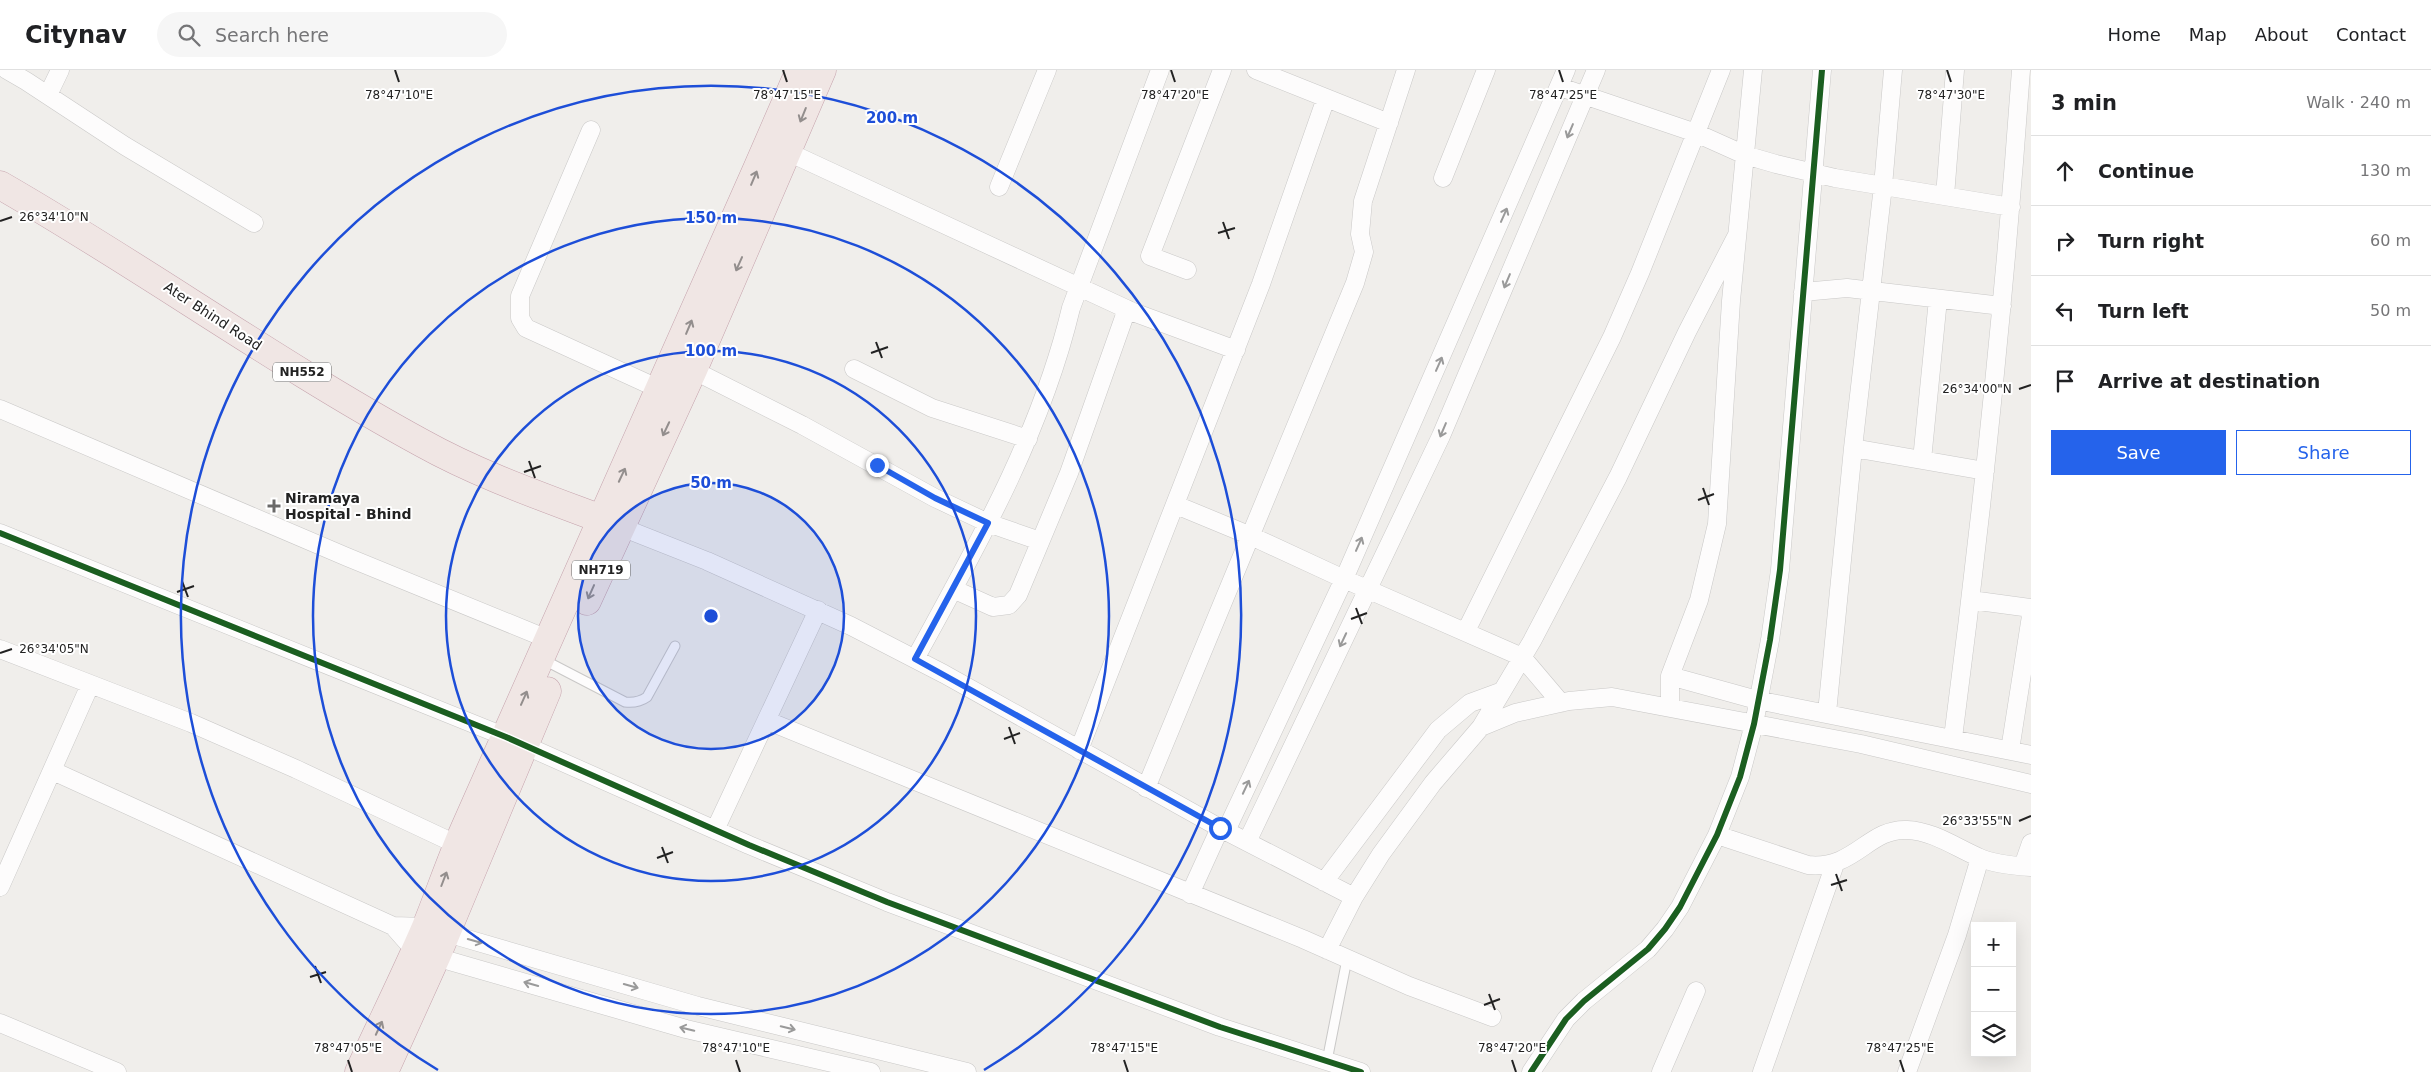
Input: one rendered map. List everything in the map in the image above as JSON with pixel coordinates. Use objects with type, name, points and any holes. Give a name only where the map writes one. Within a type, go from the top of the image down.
[{"type":"highway","name":"NH719","points":[[384,1072],[436,929],[550,655],[683,366],[800,70]]},
{"type":"highway","name":"NH719","points":[[683,366],[788,152],[822,70]]},
{"type":"highway","name":"Ater Bhind Road","points":[[0,185],[196,304],[287,364],[424,444],[486,473],[611,523]]},
{"type":"highway","name":"NH719","points":[[436,929],[458,846],[515,741]]},
{"type":"highway","name":"NH719","points":[[359,1072],[426,954]]},
{"type":"street","points":[[6,70],[48,94],[126,146],[254,223]]},
{"type":"street","points":[[48,94],[60,70]]},
{"type":"street","points":[[999,187],[1047,70]]},
{"type":"street","points":[[915,659],[988,523],[1028,439],[1062,345],[1079,286],[1160,70]]},
{"type":"street","points":[[1187,270],[1150,256],[1222,70]]},
{"type":"street","points":[[1256,70],[1389,123]]},
{"type":"street","points":[[1146,788],[1361,268],[1364,252],[1360,234],[1362,207],[1406,70]]},
{"type":"street","points":[[1443,178],[1486,70]]},
{"type":"street","points":[[1190,894],[1344,580],[1560,86],[1568,70],[1594,74],[1441,436],[1247,842]]},
{"type":"street","points":[[1466,631],[1612,337],[1644,264],[1721,70]]},
{"type":"street","points":[[1670,693],[1699,600],[1717,524],[1737,234],[1753,70]]},
{"type":"street","points":[[1533,1071],[1566,1019],[1584,1001],[1648,949],[1665,929],[1680,907],[1717,835],[1740,778],[1770,640],[1780,570],[1822,70]]},
{"type":"street","points":[[1827,713],[1853,448],[1883,186],[1893,70]]},
{"type":"street","points":[[1945,196],[1956,70]]},
{"type":"street","points":[[1953,738],[1985,471],[2002,306],[2022,70]]},
{"type":"street","points":[[1560,86],[1696,133],[1745,155],[1813,173],[2011,207]]},
{"type":"street","points":[[1079,750],[1236,350],[1326,98]]},
{"type":"street","points":[[591,130],[520,296],[520,318],[526,328],[671,394]]},
{"type":"street","points":[[788,152],[1126,309],[1236,350]]},
{"type":"street","points":[[1339,889],[1392,817],[1433,783],[1484,721],[1522,658],[1609,494],[1686,332],[1737,234]]},
{"type":"street","points":[[1803,292],[1847,288],[2002,306]]},
{"type":"street","points":[[1922,460],[1938,299]]},
{"type":"street","points":[[953,589],[994,607],[1009,605],[1018,595],[1069,473],[1126,309]]},
{"type":"street","points":[[683,366],[811,430],[935,498],[988,523],[1040,541]]},
{"type":"street","points":[[854,369],[932,408],[1028,439]]},
{"type":"street","points":[[0,409],[347,557],[550,655]]},
{"type":"street","points":[[1853,448],[1985,471]]},
{"type":"street","points":[[1176,505],[1251,536],[1344,580],[1466,631],[1522,658],[1561,703]]},
{"type":"street","points":[[611,523],[818,610],[915,659],[1223,830],[1339,889]]},
{"type":"street","points":[[0,533],[515,741],[715,830],[914,913],[1251,1037],[1361,1072]]},
{"type":"street","points":[[1971,600],[2031,608]]},
{"type":"street","points":[[715,830],[768,721],[818,610]]},
{"type":"street","points":[[2010,750],[2031,616]]},
{"type":"street","points":[[0,650],[191,723],[296,769],[458,846]]},
{"type":"street","points":[[0,887],[90,684]]},
{"type":"street","points":[[1670,693],[1755,712],[1827,713],[1863,734],[1953,738],[2031,755]]},
{"type":"street","points":[[1484,721],[1561,703],[1670,693],[1863,734],[2031,784]]},
{"type":"street","points":[[1316,945],[1339,889],[1392,817],[1438,730],[1470,703],[1498,695]]},
{"type":"street","points":[[768,721],[1316,945],[1409,986],[1492,1017]]},
{"type":"street","points":[[53,771],[393,926],[426,954],[686,1029],[870,1072]]},
{"type":"street","points":[[1717,835],[1808,865],[1835,864],[1891,831],[1918,831],[1942,839],[1980,858],[2027,866],[2031,843]]},
{"type":"street","points":[[1907,1072],[1946,966],[1980,858]]},
{"type":"street","points":[[1762,1072],[1835,864]]},
{"type":"street","points":[[393,926],[436,929],[698,1006],[967,1072]]},
{"type":"street","points":[[1661,1072],[1696,991]]},
{"type":"street","points":[[0,1023],[117,1072]]},
{"type":"lane","points":[[550,655],[624,702],[641,701],[648,697],[675,646]]},
{"type":"lane","points":[[1327,1061],[1348,959]]},
{"type":"cycle path","points":[[1531,1072],[1566,1019],[1584,1001],[1648,949],[1665,929],[1680,907],[1717,835],[1740,777],[1754,724],[1770,640],[1780,570],[1822,70]]},
{"type":"cycle path","points":[[0,533],[506,737],[749,845],[887,902],[1220,1027],[1361,1072]]},
{"type":"place","name":"Niramaya Hospital - Bhind","points":[[274,506]]},
{"type":"route","points":[[877,465],[935,498],[988,523],[915,659],[1220,828]]}]
